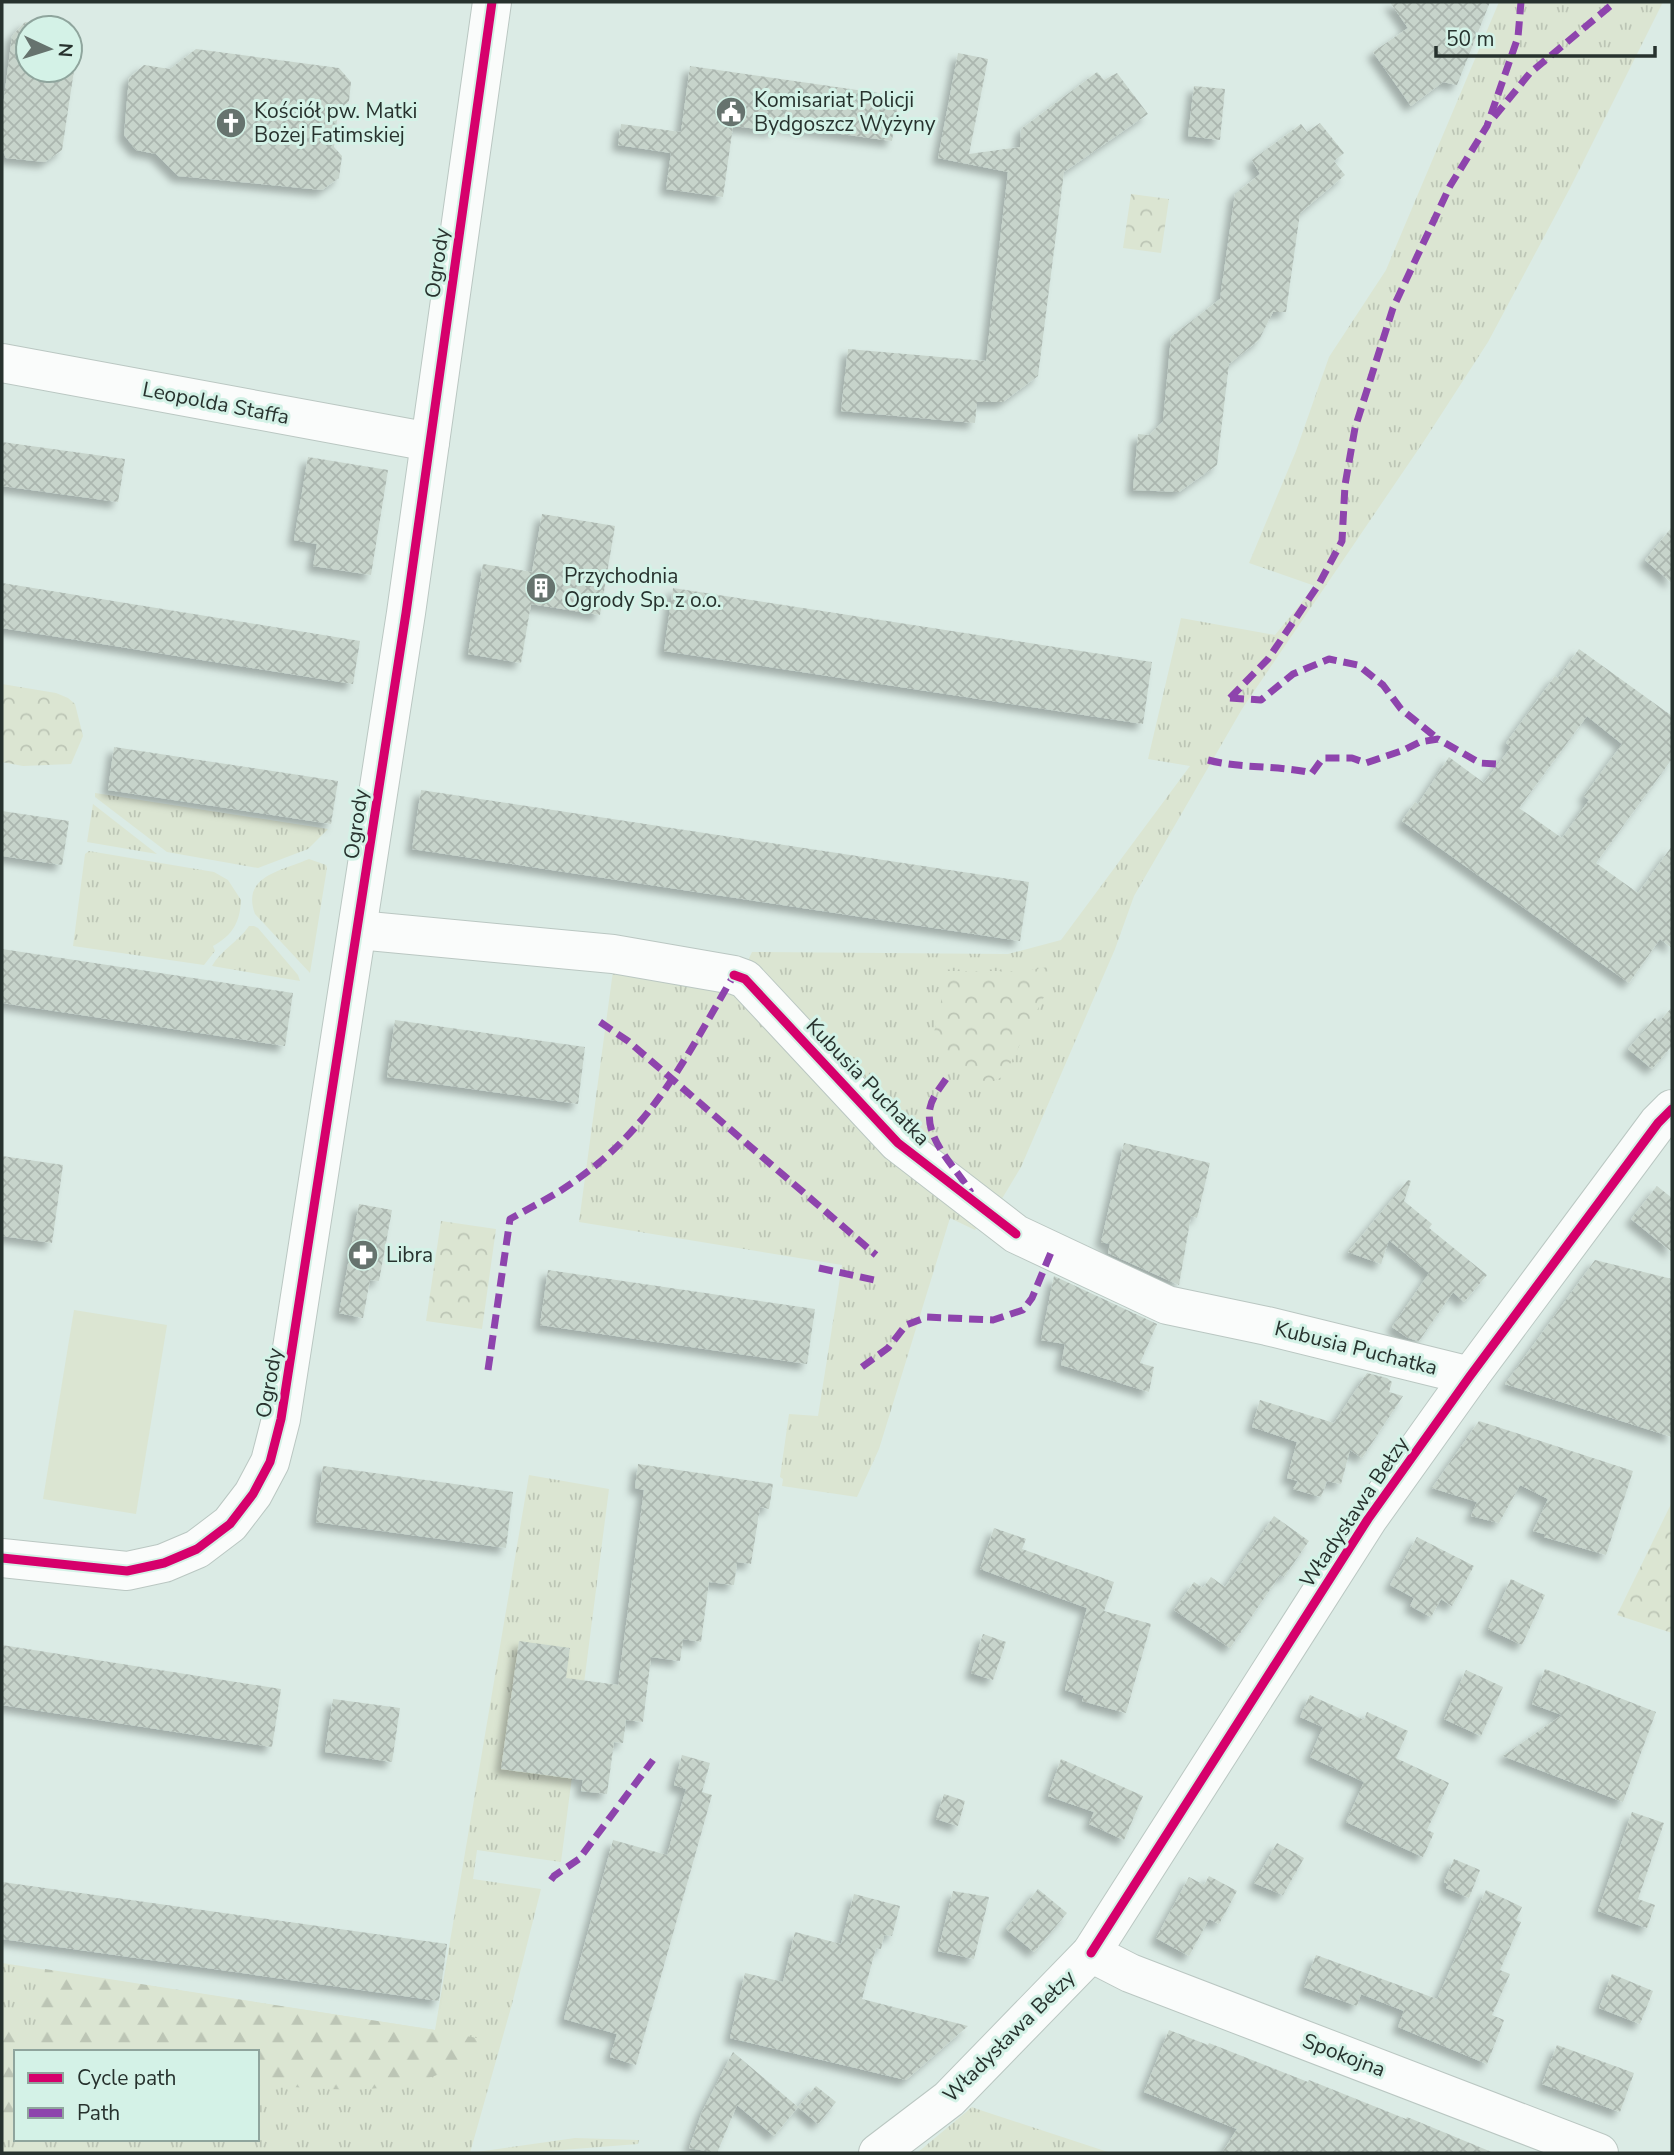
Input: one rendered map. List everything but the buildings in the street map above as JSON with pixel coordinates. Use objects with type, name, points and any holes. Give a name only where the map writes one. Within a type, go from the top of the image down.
[{"type":"street","name":"Ogrody","points":[[2,1558],[127,1571],[164,1563],[197,1549],[230,1524],[253,1494],[270,1462],[281,1419],[358,930],[492,2]]},
{"type":"street","name":"Leopolda Staffa","points":[[2,363],[430,442]]},
{"type":"street","name":"Kubusia Puchatka","points":[[358,930],[613,954],[745,979],[898,1143],[1016,1234],[1167,1305],[1267,1326],[1470,1376]]},
{"type":"street","name":"Władysława Bełzy","points":[[878,2153],[948,2099],[1091,1953],[1368,1519],[1470,1376],[1658,1123],[1672,1109]]},
{"type":"street","name":"Spokojna","points":[[1091,1953],[1130,1973],[1599,2153]]},
{"type":"green space","points":[[1499,2],[1663,2],[1569,190],[1488,342],[1242,709],[1134,896],[1115,949],[1021,1167],[1000,1202],[975,1230],[950,1218],[879,1449],[857,1497],[782,1486],[783,1479],[780,1477],[789,1414],[818,1416],[842,1265],[579,1222],[613,971],[733,992],[752,952],[1008,954],[1061,940],[1190,766],[1148,759],[1181,618],[1275,635],[1315,586],[1249,563],[1296,451],[1329,357],[1386,270]]},
{"type":"green space","points":[[1131,194],[1169,199],[1161,253],[1123,248]]},
{"type":"green space","points":[[2,684],[56,693],[75,704],[83,736],[71,764],[23,766],[2,762]]},
{"type":"green space","points":[[95,793],[328,829],[308,849],[258,868],[167,852],[95,797]]},
{"type":"green space","points":[[93,804],[157,854],[87,842]]},
{"type":"green space","points":[[89,851],[214,872],[228,880],[241,900],[234,927],[213,946],[215,951],[204,965],[73,946],[85,854]]},
{"type":"green space","points":[[309,859],[326,865],[327,868],[310,973],[255,914],[252,901],[254,891],[266,877]]},
{"type":"green space","points":[[249,926],[258,928],[298,975],[300,981],[212,966]]},
{"type":"green space","points":[[1049,967],[1055,970],[1054,977],[1004,1076],[994,1081],[984,1081],[930,1050],[948,971],[1020,971]]},
{"type":"green space","points":[[441,1221],[496,1229],[482,1329],[426,1321]]},
{"type":"green space","points":[[74,1310],[167,1325],[136,1514],[43,1499]]},
{"type":"green space","points":[[529,1475],[609,1489],[561,1862],[477,1850],[473,1879],[541,1889],[470,2153],[2,2153],[2,1963],[435,2030]]},
{"type":"green space","points":[[1672,1502],[1672,1633],[1617,1615]]},
{"type":"green space","points":[[45,1969],[435,2030],[482,2039],[482,2051],[455,2067],[427,2078],[373,2089],[346,2089],[259,2085],[259,2050],[14,2050],[14,2119],[2,2120],[2,2026],[38,2029]]},
{"type":"green space","points":[[972,2107],[977,2109],[1111,2153],[917,2153]]},
{"type":"green space","points":[[575,2138],[639,2140],[638,2144],[524,2153],[470,2153]]},
{"type":"marked path","points":[[1230,698],[1268,659],[1319,584],[1342,541],[1345,485],[1355,428],[1393,308],[1450,186],[1487,126],[1518,37],[1521,2]]},
{"type":"marked path","points":[[1494,117],[1530,73],[1615,2]]},
{"type":"marked path","points":[[1230,698],[1261,700],[1293,674],[1329,659],[1358,665],[1383,685],[1401,709],[1438,739]]},
{"type":"marked path","points":[[1208,760],[1312,773],[1323,758],[1352,758],[1366,763],[1420,742],[1438,739],[1480,763],[1496,764]]},
{"type":"marked path","points":[[488,1370],[510,1219],[571,1184],[629,1135],[668,1086],[734,975],[737,976]]},
{"type":"marked path","points":[[600,1022],[628,1041],[876,1255]]},
{"type":"marked path","points":[[946,1079],[931,1104],[929,1120],[943,1153],[971,1193]]},
{"type":"marked path","points":[[862,1367],[888,1348],[906,1325],[927,1317],[993,1320],[1023,1310],[1032,1298],[1052,1250]]},
{"type":"marked path","points":[[819,1268],[879,1281]]},
{"type":"marked path","points":[[551,1880],[579,1859],[653,1760]]},
{"type":"cycle path","points":[[2,1558],[127,1571],[164,1563],[197,1549],[230,1524],[253,1494],[270,1462],[281,1419],[406,613],[492,2]]},
{"type":"cycle path","points":[[734,975],[745,979],[898,1143],[1016,1234]]},
{"type":"cycle path","points":[[1091,1953],[1368,1519],[1470,1376],[1658,1123],[1672,1109]]},
{"type":"place","name":"Komisariat Policji Bydgoszcz Wyżyny","points":[[731,112]]},
{"type":"place","name":"Kościół pw. Matki Bożej Fatimskiej","points":[[231,123]]},
{"type":"place","name":"Przychodnia Ogrody Sp. z o.o.","points":[[541,588]]},
{"type":"place","name":"Libra","points":[[363,1255]]}]
